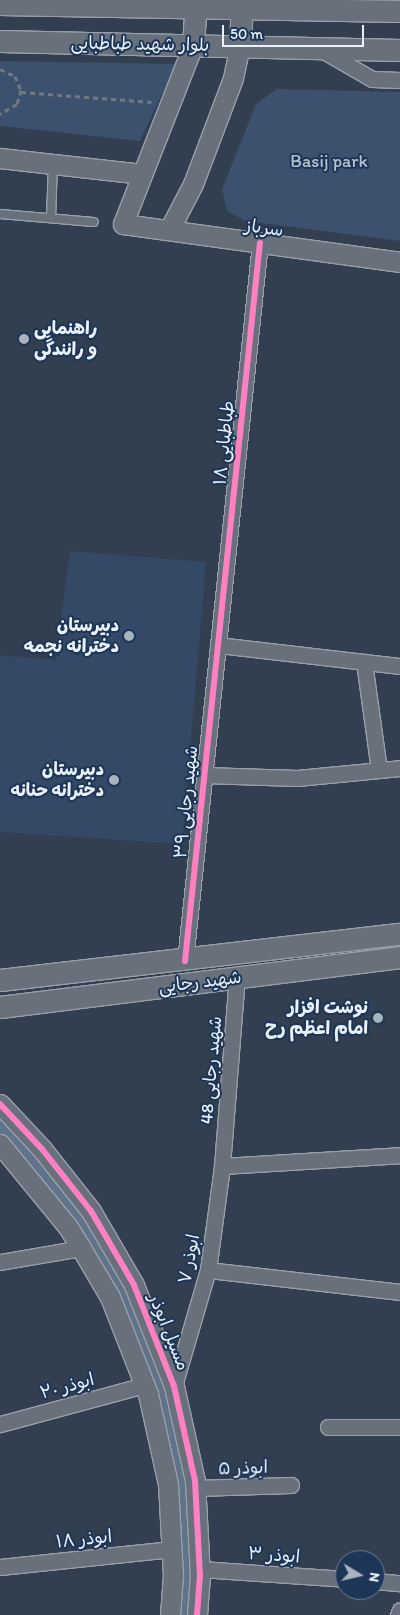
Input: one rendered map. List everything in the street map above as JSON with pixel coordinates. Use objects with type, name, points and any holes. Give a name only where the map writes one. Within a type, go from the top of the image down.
[{"type":"main road","name":"بلوار شهید طباطبایی","points":[[0,4],[242,4],[400,11]]},
{"type":"main road","points":[[193,45],[196,4]]},
{"type":"main road","points":[[240,46],[242,4]]},
{"type":"main road","name":"بلوار شهید طباطبایی","points":[[0,41],[400,50]]},
{"type":"main road","name":"شهید رجایی","points":[[0,980],[184,961],[400,934]]},
{"type":"main road","name":"شهید رجایی","points":[[0,1007],[400,956]]},
{"type":"street","points":[[0,158],[142,174],[193,45]]},
{"type":"street","points":[[169,230],[192,184],[233,78],[240,46]]},
{"type":"street","points":[[317,48],[372,79],[400,80]]},
{"type":"street","name":"سرباز","points":[[142,174],[123,224],[400,262]]},
{"type":"street","name":"طباطبایی ۱۸","points":[[218,645],[260,243]]},
{"type":"street","points":[[218,645],[400,666]]},
{"type":"street","name":"شهید رجایی ۳۹","points":[[184,961],[218,645]]},
{"type":"street","points":[[364,662],[379,770]]},
{"type":"street","points":[[204,774],[297,778],[400,768]]},
{"type":"street","name":"شهید رجایی 48","points":[[222,1166],[237,977]]},
{"type":"street","name":"مسیل ابوذر","points":[[0,1104],[42,1149],[91,1212],[134,1285],[174,1386],[196,1488],[200,1569],[198,1615]]},
{"type":"street","points":[[0,1144],[7,1160],[68,1227],[81,1248],[110,1297],[145,1385],[168,1484],[172,1548],[170,1615]]},
{"type":"street","points":[[222,1166],[400,1155]]},
{"type":"street","name":"ابوذر ۷","points":[[174,1386],[208,1270],[222,1166]]},
{"type":"street","points":[[0,1262],[81,1248]]},
{"type":"street","points":[[208,1270],[400,1292]]},
{"type":"street","name":"ابوذر ۲۰","points":[[0,1424],[145,1385]]},
{"type":"street","points":[[328,1427],[400,1427]]},
{"type":"street","name":"ابوذر ۵","points":[[196,1488],[291,1486]]},
{"type":"street","name":"ابوذر ۱۸","points":[[0,1567],[172,1548]]},
{"type":"street","name":"ابوذر ۳","points":[[200,1569],[335,1578]]},
{"type":"street","points":[[385,1582],[400,1583]]},
{"type":"street","points":[[398,1615],[400,1611]]},
{"type":"lane","points":[[51,218],[53,164]]},
{"type":"lane","points":[[0,214],[94,222]]},
{"type":"path","points":[[0,69],[15,76],[21,92],[12,110],[0,114]]},
{"type":"path","points":[[21,92],[170,104]]},
{"type":"shaded area","points":[[70,551],[206,562],[182,844],[0,832],[0,655],[56,660]]},
{"type":"green space","points":[[0,61],[176,64],[140,141],[0,126]]},
{"type":"green space","name":"Basij park","points":[[277,89],[400,92],[400,241],[246,221],[227,211],[222,189],[256,104]]},
{"type":"waterway","name":"مسیل ابوذر","points":[[0,1125],[82,1223],[111,1269],[151,1367],[168,1417],[181,1476],[186,1567],[183,1615]]},
{"type":"cycle path","points":[[185,961],[260,243]]},
{"type":"cycle path","points":[[0,1104],[42,1149],[91,1211],[134,1285],[174,1386],[195,1481],[200,1575],[197,1615]]},
{"type":"place","name":"راهنمایی و رانندگی","points":[[24,339]]},
{"type":"place","name":"دبیرستان دخترانه نجمه","points":[[129,636]]},
{"type":"place","name":"دبیرستان دخترانه حنانه","points":[[114,780]]},
{"type":"place","name":"نوشت افزار امام اعظم رح","points":[[378,1018]]}]
